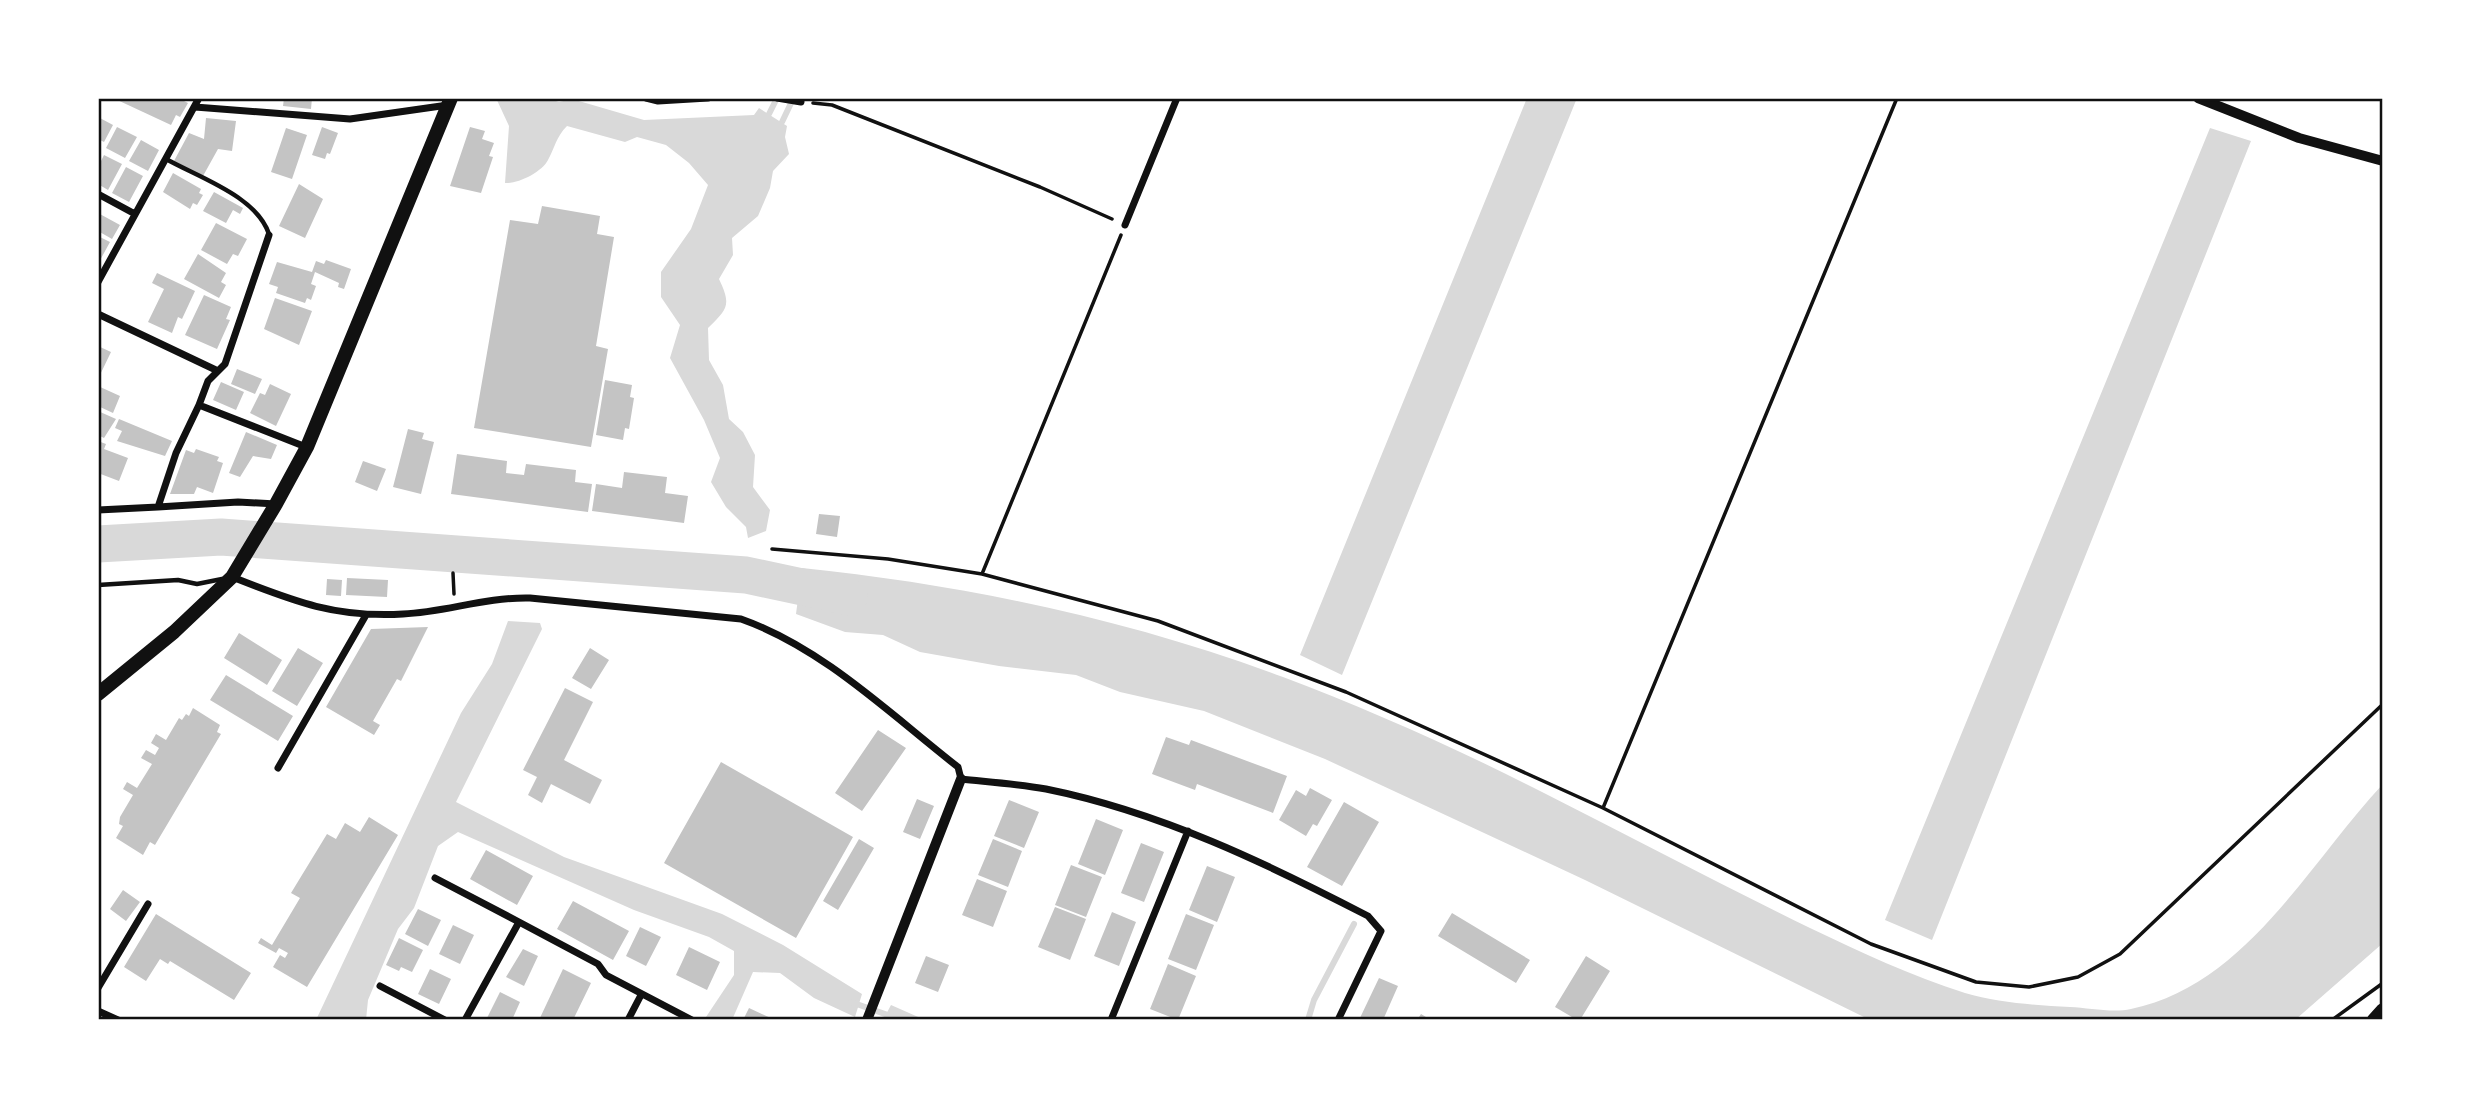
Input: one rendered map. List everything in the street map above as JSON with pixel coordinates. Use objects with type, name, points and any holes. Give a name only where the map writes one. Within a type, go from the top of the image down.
[{"type":"main road","points":[[98,694],[174,632],[235,573],[307,447],[450,101]]},
{"type":"main road","points":[[2374,1020],[2383,1010]]},
{"type":"street","points":[[98,282],[199,98]]},
{"type":"street","points":[[646,98],[658,101],[708,98]]},
{"type":"street","points":[[777,98],[801,102]]},
{"type":"street","points":[[1125,225],[1177,98]]},
{"type":"street","points":[[2198,98],[2299,138],[2383,160]]},
{"type":"street","points":[[195,107],[351,119],[450,101]]},
{"type":"street","points":[[98,194],[135,214]]},
{"type":"street","points":[[158,507],[176,453],[208,381],[225,364],[269,235]]},
{"type":"street","points":[[98,314],[218,371]]},
{"type":"street","points":[[199,405],[307,447]]},
{"type":"street","points":[[98,510],[238,502],[272,510]]},
{"type":"street","points":[[235,573],[313,608],[366,615],[405,614],[455,607],[495,597],[530,597],[741,619],[770,629],[831,667],[958,767],[961,779],[867,1020]]},
{"type":"street","points":[[278,768],[366,615]]},
{"type":"street","points":[[961,779],[1044,789],[1188,831],[1309,885],[1368,916],[1381,931],[1338,1020]]},
{"type":"street","points":[[1111,1020],[1188,831]]},
{"type":"street","points":[[435,878],[598,964],[606,975],[692,1020]]},
{"type":"street","points":[[98,988],[148,904]]},
{"type":"street","points":[[465,1020],[519,922]]},
{"type":"street","points":[[380,986],[445,1020]]},
{"type":"street","points":[[628,1020],[641,995]]},
{"type":"street","points":[[98,1011],[118,1020]]},
{"type":"lane","points":[[166,159],[242,201],[264,220],[269,235]]},
{"type":"lane","points":[[98,585],[178,580],[197,584],[235,573]]},
{"type":"path","points":[[1603,808],[1897,98]]},
{"type":"path","points":[[801,102],[832,105],[1040,187],[1125,225],[982,574]]},
{"type":"path","points":[[772,549],[888,559],[982,574],[1158,621],[1289,668],[1603,808],[1871,944],[1976,982],[2029,987],[2078,977],[2120,954],[2383,704]]},
{"type":"path","points":[[453,573],[455,607]]},
{"type":"path","points":[[2332,1020],[2383,983]]},
{"type":"shaded area","points":[[496,98],[547,98],[559,102],[572,99],[644,120],[754,115],[759,108],[787,126],[785,137],[789,154],[773,171],[770,188],[758,216],[732,238],[733,255],[719,279],[726,306],[708,328],[709,360],[723,385],[729,419],[743,432],[755,455],[753,487],[770,510],[766,531],[748,538],[746,527],[726,507],[711,482],[720,458],[704,420],[670,358],[680,325],[661,297],[661,272],[691,229],[708,185],[689,163],[666,145],[637,137],[625,142],[567,126],[541,169],[523,179],[505,183],[509,126]]},
{"type":"shaded area","points":[[1527,98],[1577,98],[1342,675],[1300,655]]},
{"type":"shaded area","points":[[2210,128],[2251,141],[1932,940],[1885,920]]},
{"type":"shaded area","points":[[802,568],[925,584],[1046,607],[1225,656],[1315,689],[1480,761],[1867,955],[1945,986],[2003,1001],[2124,1010],[2172,996],[2208,975],[2272,918],[2383,784],[2383,943],[2295,1020],[1870,1020],[1585,880],[1325,759],[1204,711],[1120,692],[1076,675],[999,666],[920,652],[883,635],[845,632],[796,614]]},
{"type":"shaded area","points":[[508,621],[540,623],[542,629],[456,802],[564,857],[722,914],[783,945],[862,994],[855,1017],[814,998],[780,973],[753,972],[732,1020],[704,1020],[734,975],[734,951],[709,937],[634,910],[458,832],[438,846],[414,908],[398,929],[368,1000],[366,1020],[316,1020],[461,713],[492,664]]},
{"type":"shaded area","points":[[891,1005],[925,1020],[883,1020]]},
{"type":"building","points":[[113,98],[178,98],[188,103],[180,117],[176,115],[171,125]]},
{"type":"building","points":[[284,98],[312,98],[311,109],[283,106]]},
{"type":"building","points":[[98,117],[113,125],[104,142],[98,139]]},
{"type":"building","points":[[206,118],[236,121],[232,151],[218,149],[203,176],[174,161],[189,133],[204,139]]},
{"type":"building","points":[[117,127],[137,137],[125,158],[106,148]]},
{"type":"building","points":[[322,127],[338,133],[330,154],[327,153],[325,159],[312,155]]},
{"type":"building","points":[[470,127],[485,131],[482,139],[494,143],[489,156],[493,157],[481,193],[450,186]]},
{"type":"building","points":[[286,128],[307,135],[292,179],[271,172]]},
{"type":"building","points":[[141,140],[159,150],[148,171],[129,161]]},
{"type":"building","points":[[104,155],[122,164],[108,190],[98,184],[98,167]]},
{"type":"building","points":[[126,167],[143,176],[129,202],[112,193]]},
{"type":"building","points":[[173,173],[201,189],[199,193],[203,195],[197,205],[193,203],[190,209],[163,192]]},
{"type":"building","points":[[299,184],[323,199],[305,238],[279,226]]},
{"type":"building","points":[[214,192],[243,208],[240,214],[233,210],[226,223],[203,211]]},
{"type":"building","points":[[542,206],[600,216],[597,234],[614,237],[596,346],[608,349],[591,447],[474,428],[510,220],[538,224]]},
{"type":"building","points":[[98,213],[120,225],[112,239],[98,231]]},
{"type":"building","points":[[216,223],[247,239],[238,256],[233,254],[227,264],[201,250]]},
{"type":"building","points":[[98,236],[110,242],[98,264]]},
{"type":"building","points":[[198,254],[226,273],[221,282],[226,285],[219,298],[184,279]]},
{"type":"building","points":[[326,260],[351,269],[344,289],[338,287],[339,283],[315,272],[311,284],[316,286],[311,300],[307,298],[305,303],[276,293],[278,287],[269,284],[277,262],[312,272],[316,261],[324,264]]},
{"type":"building","points":[[157,273],[195,291],[182,319],[178,317],[172,333],[148,322],[164,289],[152,283]]},
{"type":"building","points":[[204,295],[231,307],[226,319],[230,320],[217,349],[185,335]]},
{"type":"building","points":[[275,298],[312,311],[299,345],[264,329]]},
{"type":"building","points":[[98,346],[111,352],[98,379]]},
{"type":"building","points":[[237,369],[262,379],[255,394],[231,384]]},
{"type":"building","points":[[605,380],[632,385],[630,397],[634,398],[629,429],[625,428],[623,440],[596,435]]},
{"type":"building","points":[[221,382],[244,392],[236,410],[213,400]]},
{"type":"building","points":[[270,384],[291,394],[276,426],[250,413],[260,393],[265,395]]},
{"type":"building","points":[[98,386],[120,396],[113,413],[98,406]]},
{"type":"building","points":[[98,411],[116,419],[104,438],[98,435]]},
{"type":"building","points":[[119,419],[172,441],[165,456],[117,441],[122,431],[115,428]]},
{"type":"building","points":[[408,429],[424,433],[422,439],[434,442],[421,494],[393,487]]},
{"type":"building","points":[[246,432],[277,445],[271,459],[253,456],[240,477],[229,473]]},
{"type":"building","points":[[98,441],[106,444],[104,449],[128,458],[119,481],[98,473]]},
{"type":"building","points":[[196,449],[219,457],[217,461],[223,463],[213,493],[197,487],[194,494],[170,494],[186,450],[194,453]]},
{"type":"building","points":[[457,454],[507,461],[506,473],[524,475],[526,464],[576,470],[575,482],[592,484],[588,512],[451,494]]},
{"type":"building","points":[[363,461],[386,469],[377,491],[355,482]]},
{"type":"building","points":[[624,472],[667,477],[665,493],[688,496],[684,523],[592,511],[596,484],[622,488]]},
{"type":"building","points":[[819,514],[840,516],[837,537],[816,534]]},
{"type":"building","points":[[347,578],[388,580],[387,597],[346,595]]},
{"type":"building","points":[[327,579],[342,580],[341,596],[326,595]]},
{"type":"building","points":[[428,627],[401,681],[397,679],[373,721],[380,725],[374,735],[326,707],[371,629]]},
{"type":"building","points":[[239,633],[282,660],[267,685],[224,658]]},
{"type":"building","points":[[298,648],[323,663],[297,706],[272,691]]},
{"type":"building","points":[[590,648],[609,660],[591,689],[572,678]]},
{"type":"building","points":[[226,675],[293,716],[278,741],[210,700]]},
{"type":"building","points":[[565,688],[593,702],[564,760],[602,780],[590,804],[551,784],[542,803],[528,795],[537,777],[523,770]]},
{"type":"building","points":[[193,708],[220,725],[217,732],[221,734],[155,845],[150,842],[143,855],[116,838],[123,826],[119,824],[120,817],[133,795],[123,789],[127,782],[137,788],[152,764],[141,758],[146,750],[155,755],[159,748],[151,743],[156,734],[166,740],[179,718],[182,720],[186,714],[189,716]]},
{"type":"building","points":[[878,730],[906,748],[862,811],[835,793]]},
{"type":"building","points":[[1166,737],[1189,745],[1191,740],[1287,776],[1273,813],[1197,784],[1195,790],[1152,774]]},
{"type":"building","points":[[721,762],[853,837],[796,938],[664,863]]},
{"type":"building","points":[[1310,788],[1332,800],[1317,826],[1313,824],[1306,836],[1279,820],[1296,790],[1306,796]]},
{"type":"building","points":[[917,799],[934,806],[920,839],[903,832]]},
{"type":"building","points":[[1009,800],[1039,812],[1024,848],[994,836]]},
{"type":"building","points":[[1344,802],[1379,822],[1342,886],[1307,867]]},
{"type":"building","points":[[369,817],[398,835],[307,987],[273,967],[280,955],[285,958],[288,953],[279,948],[276,953],[258,943],[261,938],[272,945],[300,898],[291,893],[327,834],[336,839],[345,823],[360,832]]},
{"type":"building","points":[[1096,819],[1123,830],[1105,875],[1078,864]]},
{"type":"building","points":[[859,839],[874,848],[838,910],[823,901]]},
{"type":"building","points":[[993,839],[1022,851],[1008,887],[978,875]]},
{"type":"building","points":[[1141,843],[1164,852],[1144,902],[1121,893]]},
{"type":"building","points":[[486,850],[533,876],[517,905],[470,879]]},
{"type":"building","points":[[1071,865],[1102,877],[1086,917],[1055,905]]},
{"type":"building","points":[[1207,866],[1235,877],[1217,922],[1189,910]]},
{"type":"building","points":[[977,879],[1007,891],[993,927],[962,915]]},
{"type":"building","points":[[123,890],[140,902],[126,921],[110,909]]},
{"type":"building","points":[[573,901],[629,931],[613,960],[557,929]]},
{"type":"building","points":[[1055,907],[1086,919],[1070,960],[1038,947]]},
{"type":"building","points":[[418,909],[441,920],[428,946],[405,934]]},
{"type":"building","points":[[1112,912],[1136,922],[1119,966],[1094,956]]},
{"type":"building","points":[[1452,913],[1530,960],[1516,983],[1438,936]]},
{"type":"building","points":[[156,914],[251,973],[234,1000],[170,961],[168,964],[160,959],[146,981],[124,967]]},
{"type":"building","points":[[1186,914],[1214,925],[1196,970],[1168,959]]},
{"type":"building","points":[[453,925],[474,935],[460,964],[439,954]]},
{"type":"building","points":[[640,927],[661,937],[646,966],[626,956]]},
{"type":"building","points":[[399,938],[423,950],[412,972],[401,967],[399,971],[386,965]]},
{"type":"building","points":[[689,947],[720,962],[707,990],[676,975]]},
{"type":"building","points":[[523,949],[538,956],[524,986],[506,977]]},
{"type":"building","points":[[926,956],[949,965],[938,992],[915,983]]},
{"type":"building","points":[[1586,956],[1610,971],[1580,1020],[1577,1020],[1555,1007]]},
{"type":"building","points":[[1168,964],[1196,976],[1178,1020],[1150,1009]]},
{"type":"building","points":[[430,969],[451,979],[439,1004],[418,994]]},
{"type":"building","points":[[563,969],[591,983],[573,1020],[539,1020]]},
{"type":"building","points":[[1379,978],[1398,986],[1383,1020],[1359,1020]]},
{"type":"building","points":[[500,992],[520,1002],[512,1020],[487,1018]]},
{"type":"building","points":[[749,1008],[775,1020],[743,1020]]},
{"type":"building","points":[[1421,1014],[1431,1020],[1417,1020]]},
{"type":"waterway","points":[[769,114],[777,98]]},
{"type":"waterway","points":[[782,122],[793,99]]},
{"type":"waterway","points":[[98,544],[221,537],[746,575],[849,597]]},
{"type":"waterway","points":[[1308,1020],[1314,1000],[1354,924]]},
{"type":"waterway","points":[[851,1002],[902,1020]]}]
